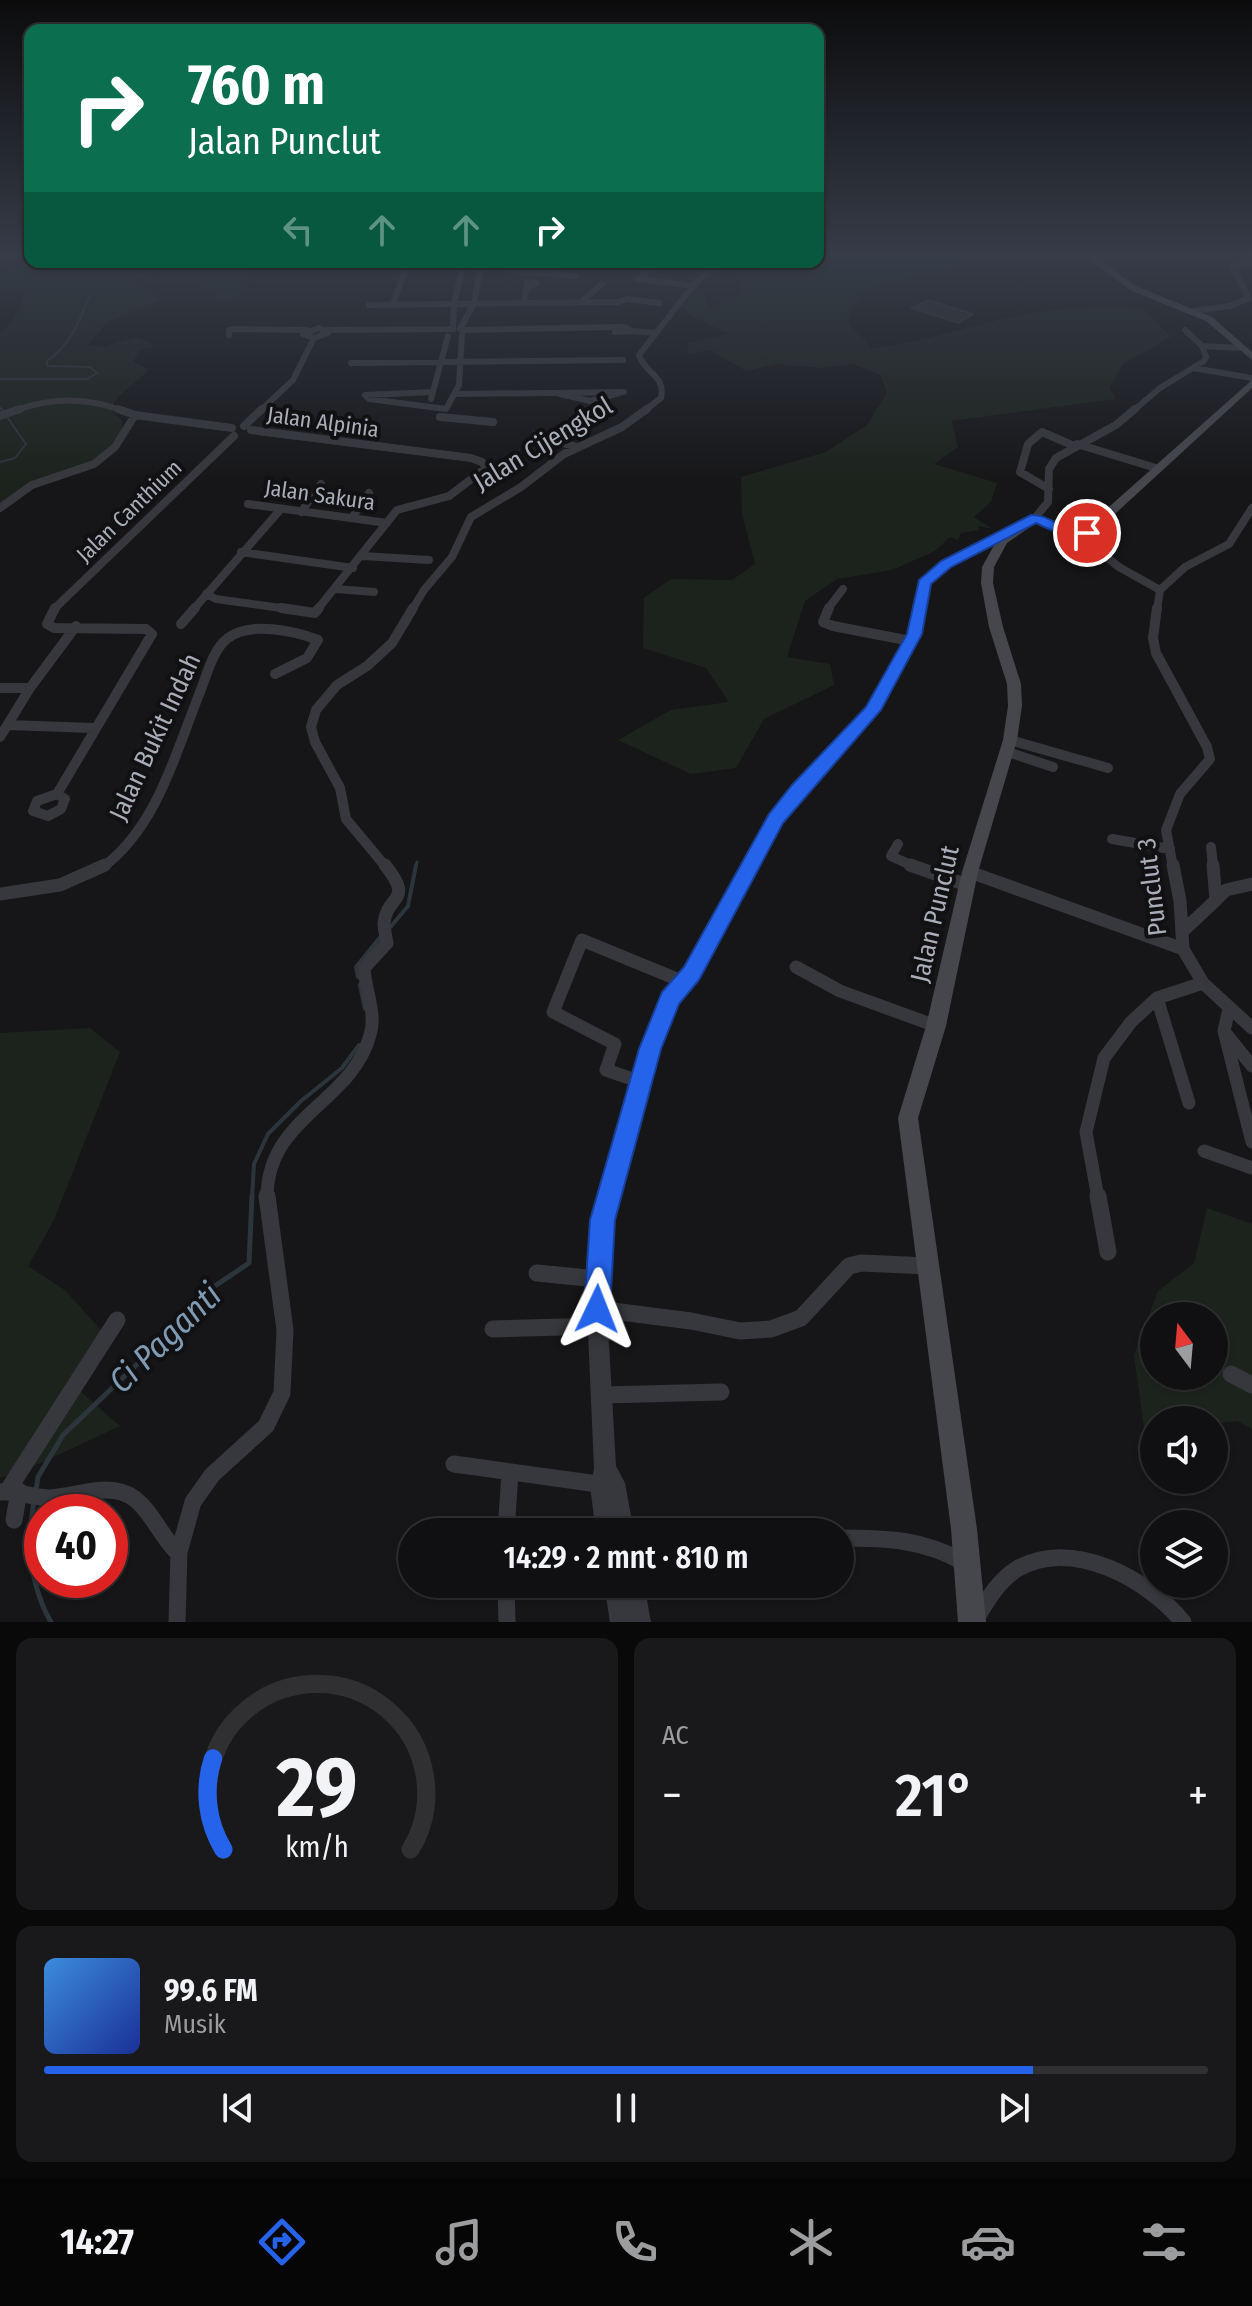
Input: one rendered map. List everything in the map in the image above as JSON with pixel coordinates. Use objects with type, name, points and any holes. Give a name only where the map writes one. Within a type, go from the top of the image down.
[{"type":"main road","points":[[1219,331],[1252,357]]},
{"type":"main road","points":[[1035,518],[1078,535],[1087,533],[1156,468],[1218,417],[1252,381]]},
{"type":"main road","name":"Jalan Punclut","points":[[973,1622],[931,1266],[908,1118],[936,1026],[969,878],[1015,706],[1014,684],[996,627],[987,583],[988,567],[994,553],[1011,532],[1035,518]]},
{"type":"street","points":[[232,331],[227,334],[564,331]]},
{"type":"street","points":[[255,331],[309,335]]},
{"type":"street","name":"Jalan Cijengkol","points":[[177,1622],[178,1553],[185,1519],[203,1486],[269,1423],[282,1394],[285,1330],[267,1226],[268,1170],[279,1145],[350,1075],[368,1047],[373,1020],[364,968],[387,943],[385,931],[399,896],[398,881],[346,819],[340,788],[315,742],[311,727],[316,710],[337,685],[367,666],[392,643],[424,590],[452,557],[471,517],[521,487],[546,466],[577,447],[622,427],[661,398],[661,380],[641,362],[639,355],[652,331]]},
{"type":"street","points":[[1035,518],[1048,502],[1049,469],[1056,458],[1116,425],[1160,388],[1206,357],[1202,346],[1186,331]]},
{"type":"street","points":[[428,407],[456,332]]},
{"type":"street","points":[[432,425],[456,394],[462,362],[456,332]]},
{"type":"street","points":[[233,432],[248,428],[293,380],[309,335]]},
{"type":"street","points":[[1202,346],[1242,348]]},
{"type":"street","points":[[351,363],[623,360]]},
{"type":"street","points":[[1193,368],[1252,381]]},
{"type":"street","points":[[456,394],[557,392],[622,391],[624,392],[609,399],[590,401],[567,398],[557,392]]},
{"type":"street","points":[[433,392],[365,396],[446,409]]},
{"type":"street","name":"Jalan Alpinia","points":[[0,415],[49,398],[83,397],[112,401],[135,415],[233,432]]},
{"type":"street","points":[[0,508],[32,485],[94,464],[115,447],[135,415]]},
{"type":"street","points":[[440,417],[493,422]]},
{"type":"street","name":"Jalan Alpinia","points":[[248,428],[471,458],[482,462],[486,468],[449,496],[400,508],[387,523]]},
{"type":"street","name":"Jalan Canthium","points":[[78,628],[48,626],[50,613],[233,432]]},
{"type":"street","points":[[1049,489],[1020,472],[1028,444],[1042,432],[1075,445],[1156,468]]},
{"type":"street","points":[[535,435],[577,447]]},
{"type":"street","points":[[301,512],[321,484]]},
{"type":"street","points":[[352,518],[369,493]]},
{"type":"street","name":"Jalan Sakura","points":[[248,504],[387,523]]},
{"type":"street","points":[[1078,535],[1112,562],[1160,590],[1185,567],[1229,544],[1252,508]]},
{"type":"street","points":[[181,624],[280,510]]},
{"type":"street","points":[[1243,523],[1252,516]]},
{"type":"street","points":[[206,594],[216,599],[315,613],[387,523]]},
{"type":"street","points":[[607,1518],[597,1318],[603,1220],[650,1049],[670,998],[692,974],[776,819],[798,790],[872,710],[911,641],[920,610],[921,593],[931,574],[990,540],[1011,532]]},
{"type":"street","points":[[241,552],[353,568]]},
{"type":"street","points":[[362,556],[429,560]]},
{"type":"street","points":[[336,589],[374,592]]},
{"type":"street","points":[[843,589],[825,613],[823,622],[911,641]]},
{"type":"street","name":"Punclut 3","points":[[1160,590],[1153,638],[1159,661],[1207,747],[1210,759],[1180,794],[1166,830],[1183,931],[1183,949],[1203,983],[1252,1028]]},
{"type":"street","points":[[261,628],[261,620],[270,608]]},
{"type":"street","points":[[261,628],[283,610]]},
{"type":"street","points":[[0,737],[30,688],[78,628],[146,629],[152,634],[57,794]]},
{"type":"street","points":[[261,628],[318,640],[312,652],[296,666],[275,674]]},
{"type":"street","name":"Jalan Bukit Indah","points":[[0,894],[46,889],[71,882],[116,857],[149,812],[221,647],[234,634],[261,628]]},
{"type":"street","points":[[0,688],[30,688]]},
{"type":"street","points":[[8,725],[94,728]]},
{"type":"street","points":[[1007,745],[1053,767]]},
{"type":"street","points":[[1007,745],[1108,768]]},
{"type":"street","points":[[1112,839],[1170,849]]},
{"type":"street","points":[[898,844],[891,856],[898,861],[969,878],[1183,949]]},
{"type":"street","points":[[1211,847],[1216,900]]},
{"type":"street","points":[[1183,931],[1226,890],[1252,884]]},
{"type":"street","points":[[641,1082],[606,1070],[615,1044],[553,1012],[582,940],[684,982]]},
{"type":"street","points":[[796,967],[840,991],[936,1026]]},
{"type":"street","points":[[1108,1252],[1086,1132],[1104,1058],[1131,1022],[1157,998],[1203,983]]},
{"type":"street","points":[[1157,998],[1189,1103]]},
{"type":"street","points":[[1229,1009],[1224,1031],[1252,1142]]},
{"type":"street","points":[[1224,1031],[1252,1066]]},
{"type":"street","points":[[1204,1151],[1252,1168]]},
{"type":"street","points":[[493,1329],[597,1318],[691,1321],[740,1331],[771,1329],[801,1318],[849,1266],[861,1263],[931,1266]]},
{"type":"street","points":[[537,1273],[598,1279]]},
{"type":"street","points":[[14,1520],[18,1492],[117,1320]]},
{"type":"street","points":[[1231,1374],[1252,1385]]},
{"type":"street","points":[[603,1395],[721,1392]]},
{"type":"street","points":[[454,1464],[510,1473],[606,1479]]},
{"type":"street","points":[[507,1518],[510,1473]]},
{"type":"street","points":[[606,1479],[618,1518]]},
{"type":"street","points":[[18,1492],[109,1490],[127,1493],[143,1508],[158,1535],[178,1553]]},
{"type":"street","points":[[854,1538],[922,1540],[942,1547],[965,1563]]},
{"type":"street","points":[[973,1622],[995,1590],[1019,1567],[1080,1561],[1131,1576],[1161,1595],[1183,1622]]},
{"type":"street","points":[[506,1598],[507,1621]]},
{"type":"street","points":[[622,1622],[625,1598]]},
{"type":"street","points":[[631,1598],[639,1622]]},
{"type":"shaded area","points":[[100,331],[88,345],[102,347],[137,337],[155,346],[141,350],[133,361],[149,370],[110,408],[122,421],[122,432],[103,455],[71,472],[27,486],[0,505],[0,332]]},
{"type":"shaded area","points":[[722,331],[855,331],[872,348],[955,331],[1165,331],[1171,337],[1124,363],[1110,387],[1115,399],[952,421],[958,447],[934,464],[997,483],[991,502],[974,517],[993,529],[978,526],[979,530],[961,533],[958,540],[950,537],[935,551],[892,570],[837,579],[805,601],[787,657],[830,664],[834,685],[764,719],[736,768],[691,774],[618,740],[671,710],[729,702],[706,668],[643,648],[644,598],[671,579],[732,580],[755,564],[742,514],[741,477],[826,452],[867,425],[887,393],[881,375],[852,364],[820,368],[777,364],[746,371],[710,350],[687,355],[688,343],[729,334]]},
{"type":"shaded area","points":[[90,1028],[120,1052],[54,1220],[28,1266],[65,1290],[101,1330],[81,1392],[120,1426],[17,1474],[0,1478],[0,1033]]},
{"type":"shaded area","points":[[1207,1208],[1252,1224],[1252,1429],[1237,1421],[1228,1422],[1228,1406],[1141,1406],[1134,1355],[1140,1339],[1140,1390],[1228,1390],[1228,1302],[1154,1302],[1158,1291],[1194,1263]]},
{"type":"waterway","name":"Ci Paganti","points":[[0,379],[87,379],[97,373],[90,367],[47,366],[47,361],[62,348],[74,331]]},
{"type":"waterway","name":"Ci Paganti","points":[[0,407],[26,444],[15,458],[0,462]]},
{"type":"waterway","name":"Ci Paganti","points":[[416,867],[417,862]]},
{"type":"waterway","name":"Ci Paganti","points":[[388,930],[408,906],[416,865]]},
{"type":"waterway","name":"Ci Paganti","points":[[358,977],[356,967],[382,935]]},
{"type":"waterway","name":"Ci Paganti","points":[[360,985],[365,1009]]},
{"type":"waterway","name":"Ci Paganti","points":[[252,1198],[254,1164],[268,1134],[301,1101],[342,1068],[359,1045]]},
{"type":"waterway","name":"Ci Paganti","points":[[36,1490],[38,1477],[63,1435],[175,1328],[203,1294],[249,1263],[252,1196]]},
{"type":"waterway","name":"Ci Paganti","points":[[40,1598],[51,1622]]},
{"type":"route","points":[[597,1309],[603,1220],[650,1049],[670,998],[692,974],[746,869],[776,819],[798,790],[872,710],[914,634],[924,583],[946,564],[1035,518],[1070,533],[1087,533]]}]
